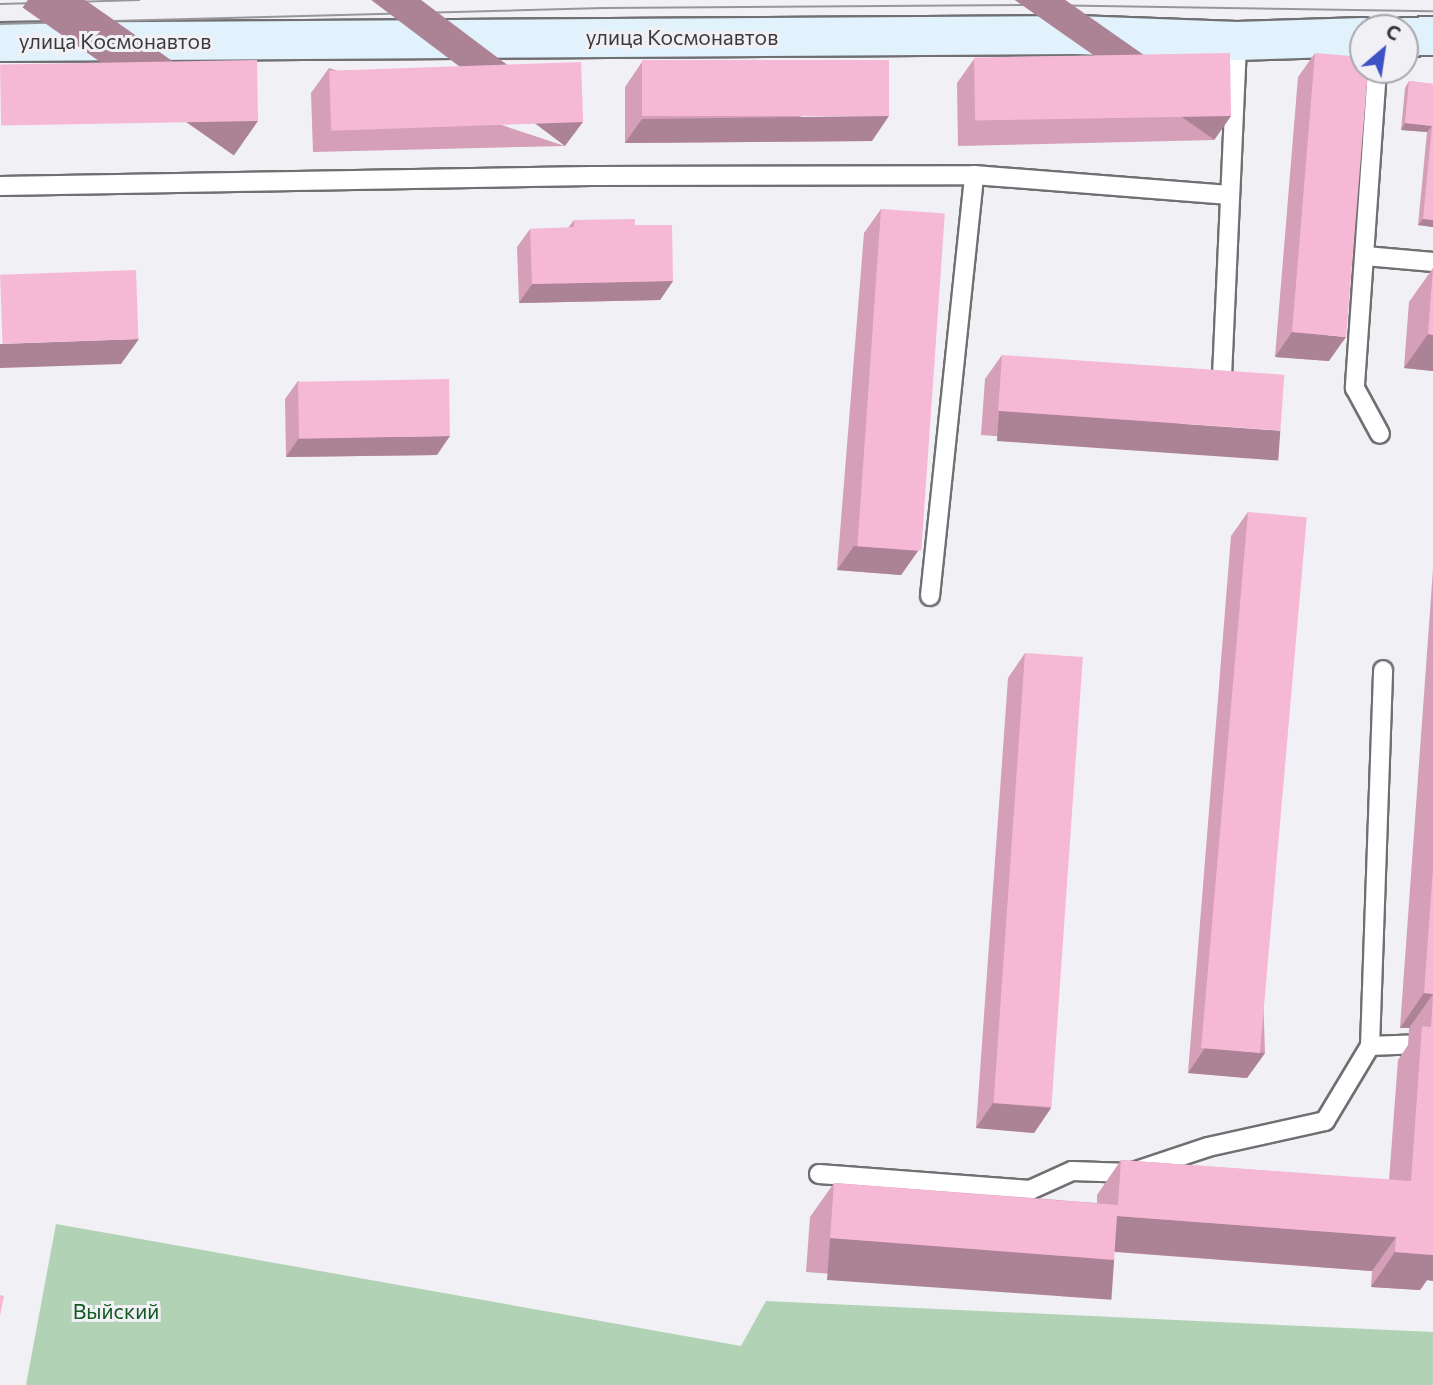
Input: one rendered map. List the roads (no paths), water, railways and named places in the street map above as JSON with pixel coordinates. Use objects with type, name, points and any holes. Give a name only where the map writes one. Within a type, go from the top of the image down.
[{"type":"main road","name":"улица Космонавтов","points":[[0,42],[1063,35],[1237,41],[1349,37]]},
{"type":"lane","points":[[1222,376],[1237,41]]},
{"type":"lane","points":[[1376,84],[1355,388],[1380,434]]},
{"type":"lane","points":[[0,186],[590,176],[974,175],[1229,195]]},
{"type":"lane","points":[[930,596],[974,175]]},
{"type":"lane","points":[[1366,256],[1433,262]]},
{"type":"lane","points":[[819,1174],[1030,1191],[1072,1171],[1130,1172],[1208,1147],[1325,1121],[1370,1046],[1383,670]]},
{"type":"lane","points":[[1370,1046],[1408,1045]]},
{"type":"tram line","points":[[0,4],[139,0]]},
{"type":"tram line","points":[[0,24],[604,8],[1036,5],[1433,11]]},
{"type":"park label","name":"Выйский","points":[[116,1311]]}]
